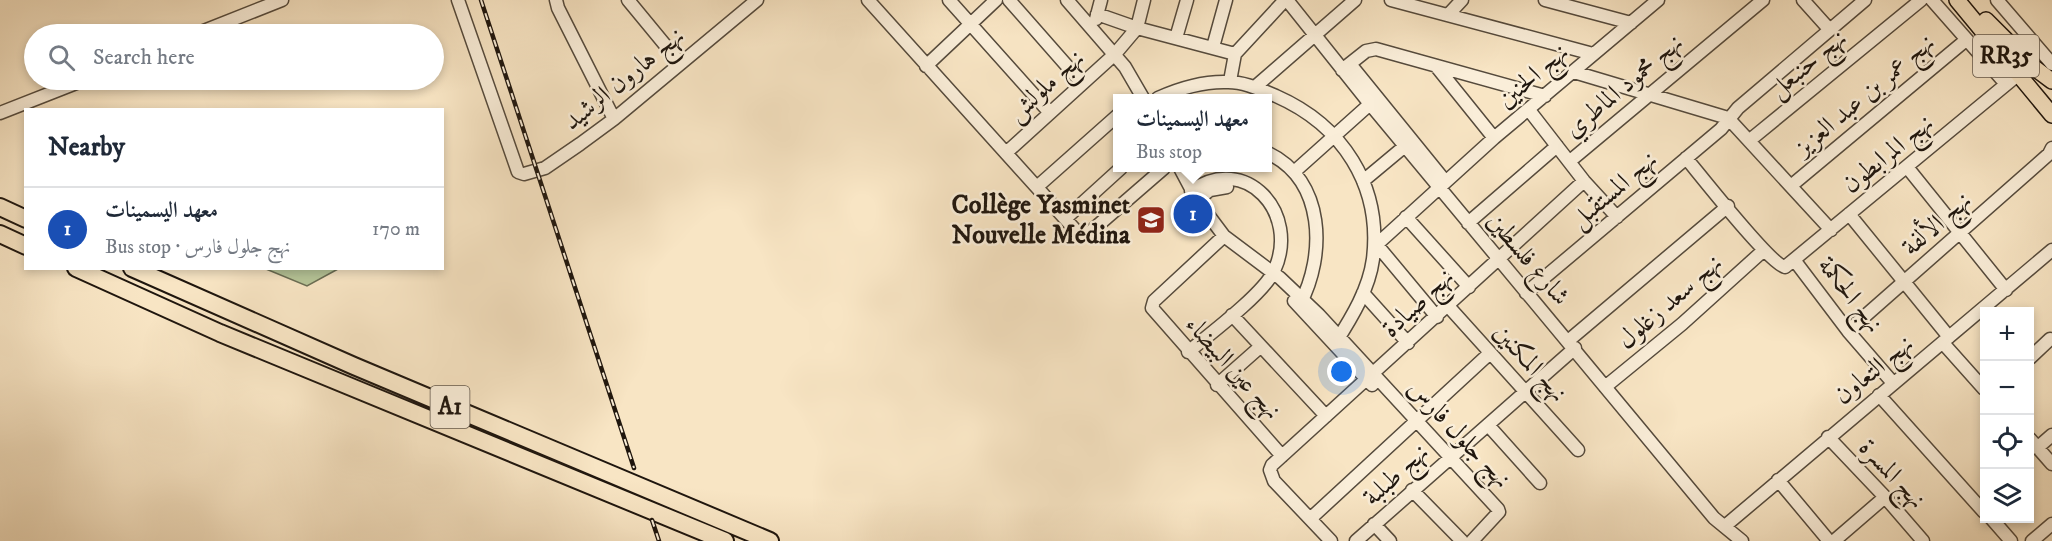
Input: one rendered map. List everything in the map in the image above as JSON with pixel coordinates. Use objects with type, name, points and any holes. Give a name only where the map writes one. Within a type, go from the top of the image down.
[{"type":"highway","points":[[0,207],[24,218]]},
{"type":"highway","points":[[0,234],[24,245]]},
{"type":"highway","name":"A1","points":[[80,270],[231,338],[725,541]]},
{"type":"highway","name":"A1","points":[[137,270],[354,366],[770,541]]},
{"type":"highway","points":[[546,467],[716,541]]},
{"type":"main road","name":"RR35","points":[[1957,0],[2020,73],[2052,115]]},
{"type":"main road","name":"RR35","points":[[1967,0],[2032,66],[2052,81]]},
{"type":"main road","name":"RR35","points":[[2052,93],[2048,104],[2052,115]]},
{"type":"street","points":[[221,24],[282,0]]},
{"type":"street","name":"نهج هارون الرشيد","points":[[458,0],[518,172],[530,173],[545,168],[614,119],[757,0]]},
{"type":"street","points":[[628,0],[680,63]]},
{"type":"street","points":[[868,0],[1078,233],[1089,233],[1159,172]]},
{"type":"street","points":[[949,0],[1050,113]]},
{"type":"street","points":[[926,66],[996,0]]},
{"type":"street","points":[[1009,0],[1082,83]]},
{"type":"street","points":[[1067,0],[1118,51]]},
{"type":"street","points":[[1078,0],[1097,17],[1141,94]]},
{"type":"street","points":[[1097,17],[1101,0]]},
{"type":"street","points":[[1137,28],[1144,0]]},
{"type":"street","points":[[1176,38],[1187,0]]},
{"type":"street","points":[[1213,47],[1226,0]]},
{"type":"street","points":[[1255,87],[1355,0]]},
{"type":"street","points":[[1391,0],[1593,54]]},
{"type":"street","points":[[1448,15],[1462,0]]},
{"type":"street","name":"نهج الحنين","points":[[1375,246],[1494,138],[1658,0]]},
{"type":"street","name":"نهج محمود الماطري","points":[[1570,161],[1763,0]]},
{"type":"street","points":[[1803,0],[1829,29]]},
{"type":"street","name":"نهج المستقبل","points":[[1526,293],[1686,158],[1730,119],[1738,108],[1865,0]]},
{"type":"street","name":"نهج حنبعل","points":[[1750,140],[1921,0]]},
{"type":"street","points":[[1932,0],[2006,84]]},
{"type":"street","points":[[1996,0],[2051,61]]},
{"type":"street","points":[[1230,81],[1235,54],[1285,1]]},
{"type":"street","name":"شارع فلسطين","points":[[1285,1],[1346,67],[1370,104],[1405,146],[1442,184],[1468,223],[1714,518],[1742,541]]},
{"type":"street","points":[[1550,1],[1631,23]]},
{"type":"street","points":[[556,2],[614,119]]},
{"type":"street","points":[[1097,17],[1235,54]]},
{"type":"street","name":"نهج ملولش","points":[[1007,152],[1118,51],[1137,28]]},
{"type":"street","name":"نهج عمر بن عبد العزيز","points":[[1792,185],[1966,40]]},
{"type":"street","points":[[1442,184],[1346,67],[1365,51],[1376,49],[1545,96]]},
{"type":"street","points":[[1436,66],[1494,138]]},
{"type":"street","points":[[1574,72],[1730,119],[1831,230]]},
{"type":"street","name":"نهج المرابطون","points":[[1789,264],[2020,73]]},
{"type":"street","points":[[1170,94],[1187,87],[1230,81],[1255,87],[1270,94]]},
{"type":"street","points":[[0,113],[59,90]]},
{"type":"street","points":[[1272,95],[1288,102],[1335,135],[1354,162],[1363,181],[1371,213],[1375,246],[1364,293],[1337,340]]},
{"type":"street","points":[[1294,172],[1370,104]]},
{"type":"street","points":[[1529,110],[1584,181],[1617,217]]},
{"type":"street","points":[[1038,186],[1113,119]]},
{"type":"street","points":[[1363,181],[1405,146]]},
{"type":"street","points":[[1468,223],[1557,146]]},
{"type":"street","name":"نهج الألفة","points":[[2019,186],[2052,148]]},
{"type":"street","points":[[1272,156],[1294,172],[1305,188],[1317,229],[1312,270],[1301,303]]},
{"type":"street","name":"نهج الحكمة","points":[[1686,158],[1764,250],[1789,264],[1893,383]]},
{"type":"street","name":"نهج الألفة","points":[[1850,334],[2052,158]]},
{"type":"street","points":[[1907,167],[2006,290]]},
{"type":"street","points":[[1066,218],[1117,172]]},
{"type":"street","name":"نهج جلول فارس","points":[[1174,172],[1188,199],[1221,239],[1301,303],[1447,459],[1495,516],[1472,541]]},
{"type":"street","name":"نهج جلول فارس","points":[[1182,172],[1221,239]]},
{"type":"street","points":[[1188,352],[1232,315],[1267,276],[1281,251],[1282,231],[1272,204],[1263,194],[1240,182],[1228,180],[1206,182],[1194,195]]},
{"type":"street","name":"نهج صيادة","points":[[1310,519],[1274,481],[1270,470],[1282,456],[1449,307],[1584,181]]},
{"type":"street","name":"نهج طبلبة","points":[[1356,541],[1525,393],[1571,345],[1728,206]]},
{"type":"street","points":[[1850,214],[1907,285],[1980,384]]},
{"type":"street","points":[[1406,217],[1469,287]]},
{"type":"street","name":"نهج عين البيضاء","points":[[1221,239],[1154,301],[1152,308],[1188,352],[1282,456]]},
{"type":"street","points":[[1375,246],[1437,316]]},
{"type":"street","name":"نهج سعد زغلول","points":[[1605,387],[1682,324],[1764,250]]},
{"type":"street","name":"نهج التعاون","points":[[1725,526],[2052,250]]},
{"type":"street","points":[[1364,293],[1408,343]]},
{"type":"street","name":"نهج المكنين","points":[[1449,307],[1578,450]]},
{"type":"street","points":[[1232,315],[1326,416]]},
{"type":"street","points":[[2034,354],[2050,339]]},
{"type":"street","points":[[1218,385],[1260,347]]},
{"type":"street","points":[[1331,541],[1310,519],[1490,352]]},
{"type":"street","points":[[1879,395],[1980,508]]},
{"type":"street","points":[[1488,425],[1540,483]]},
{"type":"street","points":[[2034,444],[2052,435]]},
{"type":"street","name":"نهج المسرة","points":[[1828,438],[1885,497],[1923,541]]},
{"type":"street","points":[[2034,445],[2052,464]]},
{"type":"street","points":[[1778,480],[1829,541]]},
{"type":"street","points":[[1412,490],[1462,541]]},
{"type":"street","points":[[1834,541],[1885,497]]},
{"type":"street","points":[[1995,523],[2011,541]]},
{"type":"street","points":[[1374,524],[1390,541]]},
{"type":"street","points":[[2032,541],[2052,524]]},
{"type":"green space","points":[[268,270],[336,270],[307,286]]},
{"type":"railway","points":[[481,0],[634,468]]},
{"type":"railway","points":[[652,520],[659,541]]},
{"type":"place","name":"معهد اليسمينات","points":[[1193,214]]},
{"type":"place","name":"Collège Yasminet Nouvelle Médina","points":[[1151,220]]}]
